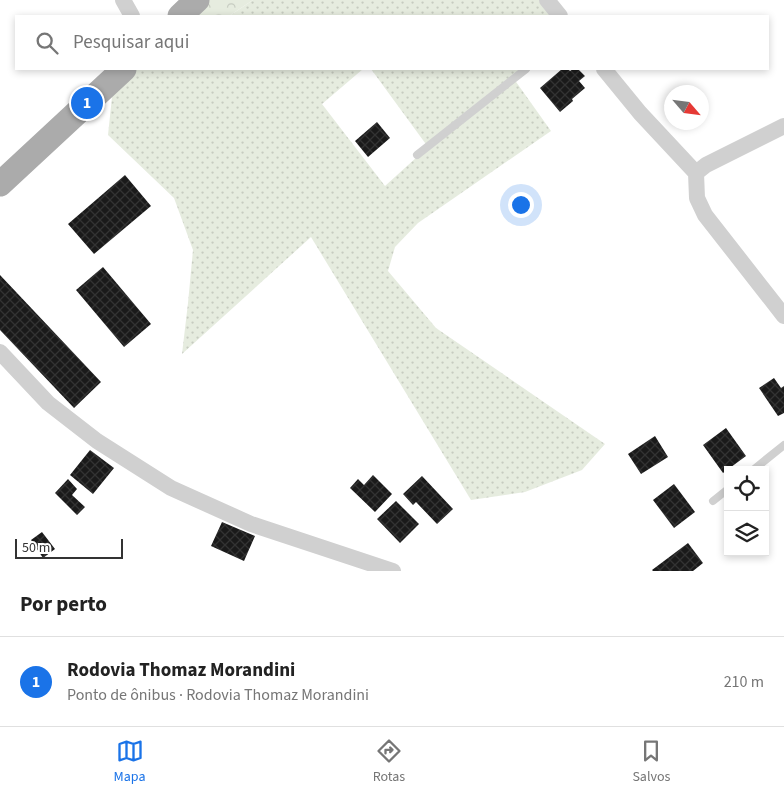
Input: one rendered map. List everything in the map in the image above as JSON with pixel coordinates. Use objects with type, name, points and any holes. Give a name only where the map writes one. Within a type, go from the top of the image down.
[{"type":"main road","points":[[181,15],[197,0]]},
{"type":"main road","points":[[0,184],[123,70]]},
{"type":"street","points":[[123,0],[131,15]]},
{"type":"street","points":[[547,0],[559,15]]},
{"type":"street","points":[[605,70],[640,113],[696,173],[697,198],[705,215],[784,316]]},
{"type":"street","points":[[696,173],[706,165],[784,126]]},
{"type":"street","points":[[0,352],[48,403],[97,441],[171,488],[251,524],[394,571]]},
{"type":"lane","points":[[417,155],[525,70]]},
{"type":"lane","points":[[757,466],[784,445]]},
{"type":"lane","points":[[713,501],[724,492]]},
{"type":"green space","points":[[197,0],[253,0],[230,15],[181,15]]},
{"type":"green space","points":[[253,0],[547,0],[559,15],[230,15]]},
{"type":"green space","points":[[123,70],[362,70],[322,104],[385,186],[428,147],[372,70],[525,70],[514,79],[551,131],[418,223],[395,247],[388,271],[436,328],[605,444],[582,470],[525,492],[471,500],[311,237],[182,354],[193,250],[174,198],[108,135],[114,78]]},
{"type":"building","points":[[561,70],[579,70],[585,76],[579,81],[585,88],[560,112],[540,88]]},
{"type":"building","points":[[377,122],[390,138],[368,157],[355,141]]},
{"type":"building","points":[[125,175],[151,206],[94,254],[68,224]]},
{"type":"building","points":[[103,267],[151,324],[124,347],[76,290]]},
{"type":"building","points":[[0,275],[101,382],[74,408],[0,330]]},
{"type":"building","points":[[774,378],[781,388],[784,386],[784,413],[778,416],[759,388]]},
{"type":"building","points":[[726,428],[746,456],[732,466],[724,466],[723,473],[703,445]]},
{"type":"building","points":[[655,436],[668,457],[641,474],[628,454]]},
{"type":"building","points":[[90,450],[114,468],[93,494],[70,475]]},
{"type":"building","points":[[373,475],[392,494],[375,512],[350,488],[358,479],[364,485]]},
{"type":"building","points":[[422,476],[453,509],[437,524],[416,502],[413,505],[403,494]]},
{"type":"building","points":[[68,479],[77,489],[72,495],[85,507],[77,515],[55,493]]},
{"type":"building","points":[[674,484],[695,512],[674,528],[653,500]]},
{"type":"building","points":[[396,501],[419,524],[400,543],[377,519]]},
{"type":"building","points":[[222,522],[255,536],[244,561],[211,546]]},
{"type":"building","points":[[42,532],[55,549],[43,558],[31,540]]},
{"type":"building","points":[[688,543],[703,563],[693,571],[652,570]]},
{"type":"place","name":"Rodovia Thomaz Morandini","points":[[87,103]]}]
